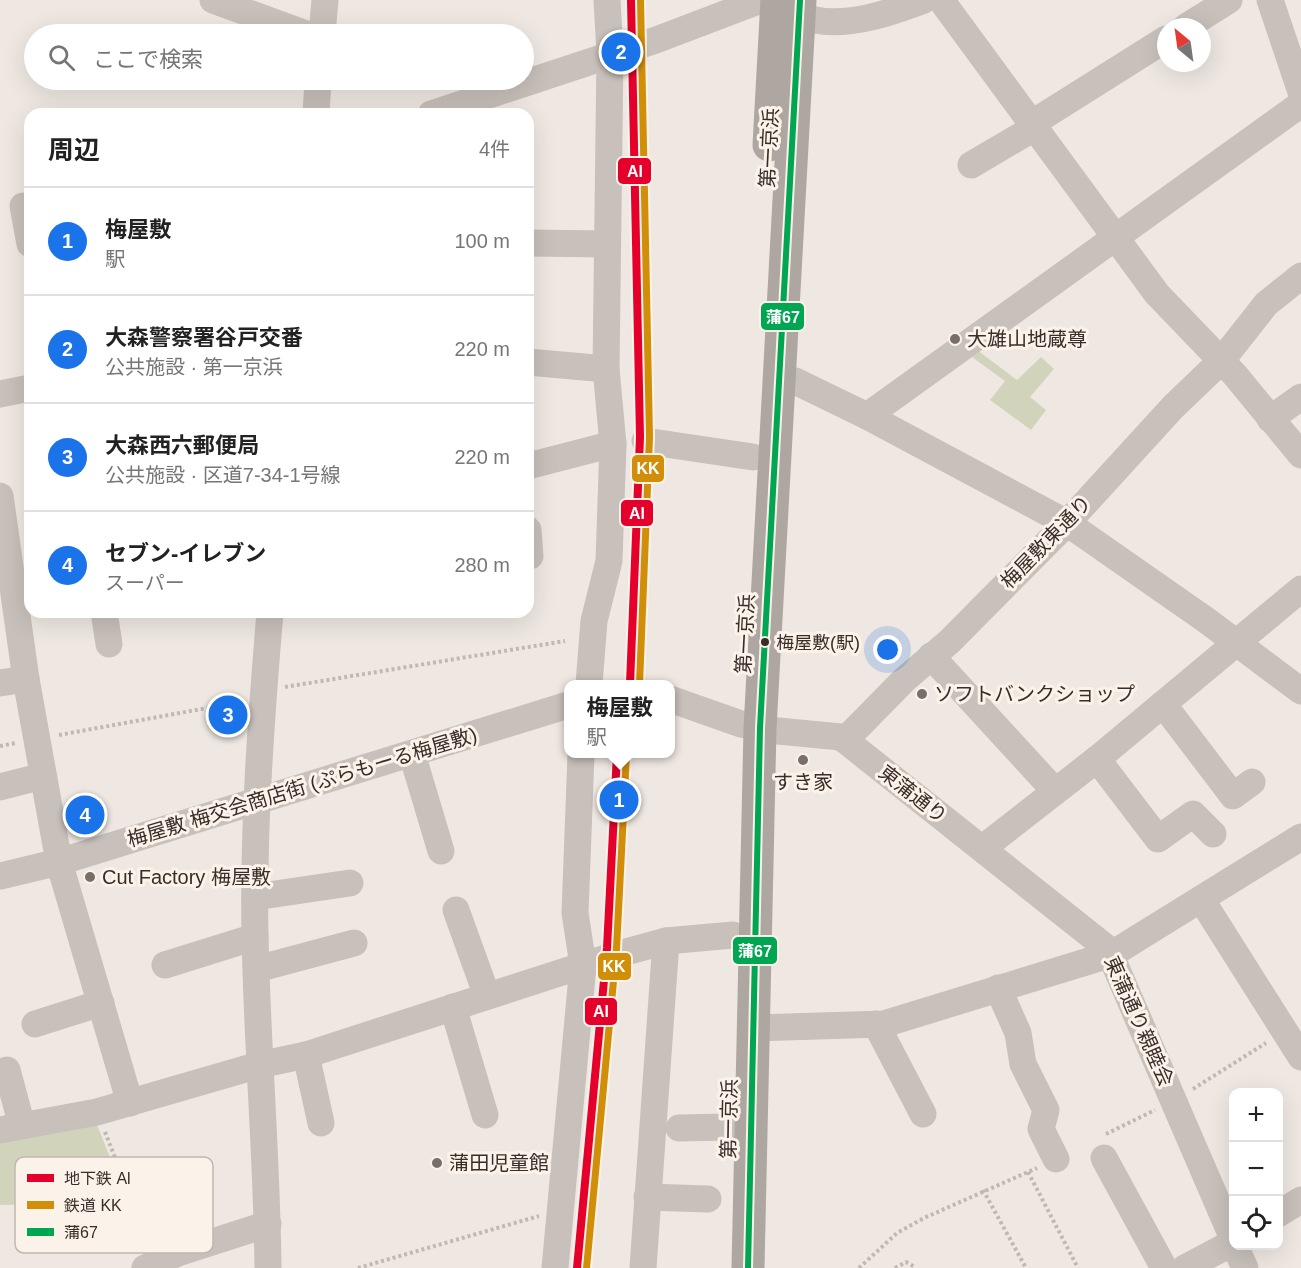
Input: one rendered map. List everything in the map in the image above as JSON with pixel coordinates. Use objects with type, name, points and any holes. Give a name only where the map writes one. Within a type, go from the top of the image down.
[{"type":"highway","name":"第一京浜","points":[[725,1268],[733,935],[777,377],[786,3]]},
{"type":"highway","name":"第一京浜","points":[[748,1268],[754,1028],[750,726],[753,457],[786,3]]},
{"type":"street","points":[[213,0],[279,24]]},
{"type":"street","points":[[323,24],[325,0]]},
{"type":"street","points":[[589,680],[594,621],[609,561],[613,444],[606,369],[610,54],[607,0]]},
{"type":"street","points":[[534,80],[756,2],[786,3],[814,20],[842,20],[877,16],[924,0]]},
{"type":"street","points":[[941,0],[1156,294],[1222,360],[1301,455]]},
{"type":"street","points":[[1200,18],[1229,0]]},
{"type":"street","points":[[1270,0],[1301,92]]},
{"type":"street","points":[[971,165],[1157,45]]},
{"type":"street","points":[[316,108],[317,90]]},
{"type":"street","points":[[454,108],[506,90]]},
{"type":"street","points":[[867,416],[1301,104]]},
{"type":"street","points":[[18,207],[24,226]]},
{"type":"street","points":[[534,243],[607,243]]},
{"type":"street","name":"梅屋敷東通り","points":[[845,740],[931,656],[949,642],[1067,523],[1173,407],[1222,360],[1266,304],[1301,276]]},
{"type":"street","points":[[534,363],[606,369]]},
{"type":"street","points":[[777,377],[795,381],[867,416],[1067,523],[1237,642],[1301,691]]},
{"type":"street","points":[[0,394],[24,389]]},
{"type":"street","points":[[1270,419],[1301,397]]},
{"type":"street","points":[[645,441],[753,457]]},
{"type":"street","points":[[534,464],[613,444]]},
{"type":"street","points":[[0,496],[13,564],[13,681],[37,739],[59,862],[130,1103]]},
{"type":"street","points":[[983,849],[1097,759],[1301,589]]},
{"type":"street","points":[[105,618],[109,644]]},
{"type":"street","points":[[268,1268],[255,937],[255,802],[269,618]]},
{"type":"street","points":[[931,656],[1055,791]]},
{"type":"street","points":[[675,701],[750,726],[841,737],[845,740]]},
{"type":"street","points":[[1163,704],[1233,796],[1252,782]]},
{"type":"street","name":"梅屋敷 梅交会商店街 (ぷらもーる梅屋敷)","points":[[0,876],[59,862],[564,706]]},
{"type":"street","name":"東蒲通り","points":[[845,740],[983,849]]},
{"type":"street","points":[[412,754],[441,851]]},
{"type":"street","points":[[555,1268],[584,965],[575,913],[581,758]]},
{"type":"street","points":[[1097,759],[1158,839],[1193,814],[1213,834]]},
{"type":"street","points":[[0,787],[44,776]]},
{"type":"street","points":[[754,1028],[884,1024],[1112,954],[1301,837]]},
{"type":"street","name":"東蒲通り親睦会","points":[[983,849],[1112,954],[1229,1231]]},
{"type":"street","points":[[255,897],[350,883]]},
{"type":"street","points":[[1201,899],[1301,1057]]},
{"type":"street","points":[[456,910],[487,996]]},
{"type":"street","points":[[7,1070],[11,1128],[97,1112],[259,1065],[306,1055],[584,965],[666,941],[733,935]]},
{"type":"street","points":[[165,965],[255,937]]},
{"type":"street","points":[[643,1268],[666,941]]},
{"type":"street","points":[[257,969],[354,943]]},
{"type":"street","points":[[999,988],[1018,1033],[1023,1064],[1046,1110],[1041,1130],[1056,1159]]},
{"type":"street","points":[[35,1024],[101,1003]]},
{"type":"street","points":[[453,1007],[485,1115]]},
{"type":"street","points":[[876,1024],[923,1114]]},
{"type":"street","points":[[306,1055],[321,1123]]},
{"type":"street","points":[[679,1128],[729,1127]]},
{"type":"street","points":[[1101,1148],[1164,1268]]},
{"type":"street","points":[[647,1197],[708,1199]]},
{"type":"street","points":[[1283,1211],[1301,1200]]},
{"type":"street","points":[[213,1242],[268,1224]]},
{"type":"street","points":[[1185,1268],[1229,1246]]},
{"type":"street","name":"東蒲通り親睦会","points":[[1237,1250],[1245,1268]]},
{"type":"street","points":[[151,1266],[178,1253]]},
{"type":"path","points":[[0,746],[262,694],[565,641]]},
{"type":"path","points":[[1101,1148],[1284,1031]]},
{"type":"path","points":[[97,1112],[113,1157]]},
{"type":"path","points":[[859,1268],[897,1233],[983,1190],[1056,1159]]},
{"type":"path","points":[[1028,1172],[1078,1268]]},
{"type":"path","points":[[983,1190],[1026,1268]]},
{"type":"path","points":[[358,1268],[559,1210]]},
{"type":"path","points":[[895,1268],[906,1262],[915,1267]]},
{"type":"green space","points":[[973,347],[1017,380],[1041,357],[1054,369],[1030,397],[1046,410],[1031,430],[990,400],[1005,381],[965,352]]},
{"type":"green space","points":[[95,1120],[110,1157],[15,1157],[15,1205],[0,1205],[0,1139]]},
{"type":"metro line","name":"Al","points":[[630,680],[640,437],[631,0]]},
{"type":"metro line","name":"Al","points":[[577,1268],[607,948],[617,758]]},
{"type":"rail line","name":"KK","points":[[639,680],[649,437],[640,0]]},
{"type":"rail line","name":"KK","points":[[586,1268],[616,949],[626,758]]},
{"type":"transit line","name":"蒲67","points":[[748,1268],[760,728],[800,0]]},
{"type":"place","name":"大森警察署谷戸交番","points":[[621,52]]},
{"type":"place","name":"大雄山地蔵尊","points":[[955,339]]},
{"type":"place","name":"梅屋敷(駅)","points":[[765,642]]},
{"type":"place","name":"ソフトバンクショップ","points":[[922,694]]},
{"type":"place","name":"大森西六郵便局","points":[[228,715]]},
{"type":"place","name":"すき家","points":[[803,760]]},
{"type":"place","name":"梅屋敷","points":[[619,800]]},
{"type":"place","name":"セブン-イレブン","points":[[85,815]]},
{"type":"place","name":"Cut Factory 梅屋敷","points":[[90,877]]},
{"type":"place","name":"蒲田児童館","points":[[437,1163]]}]
